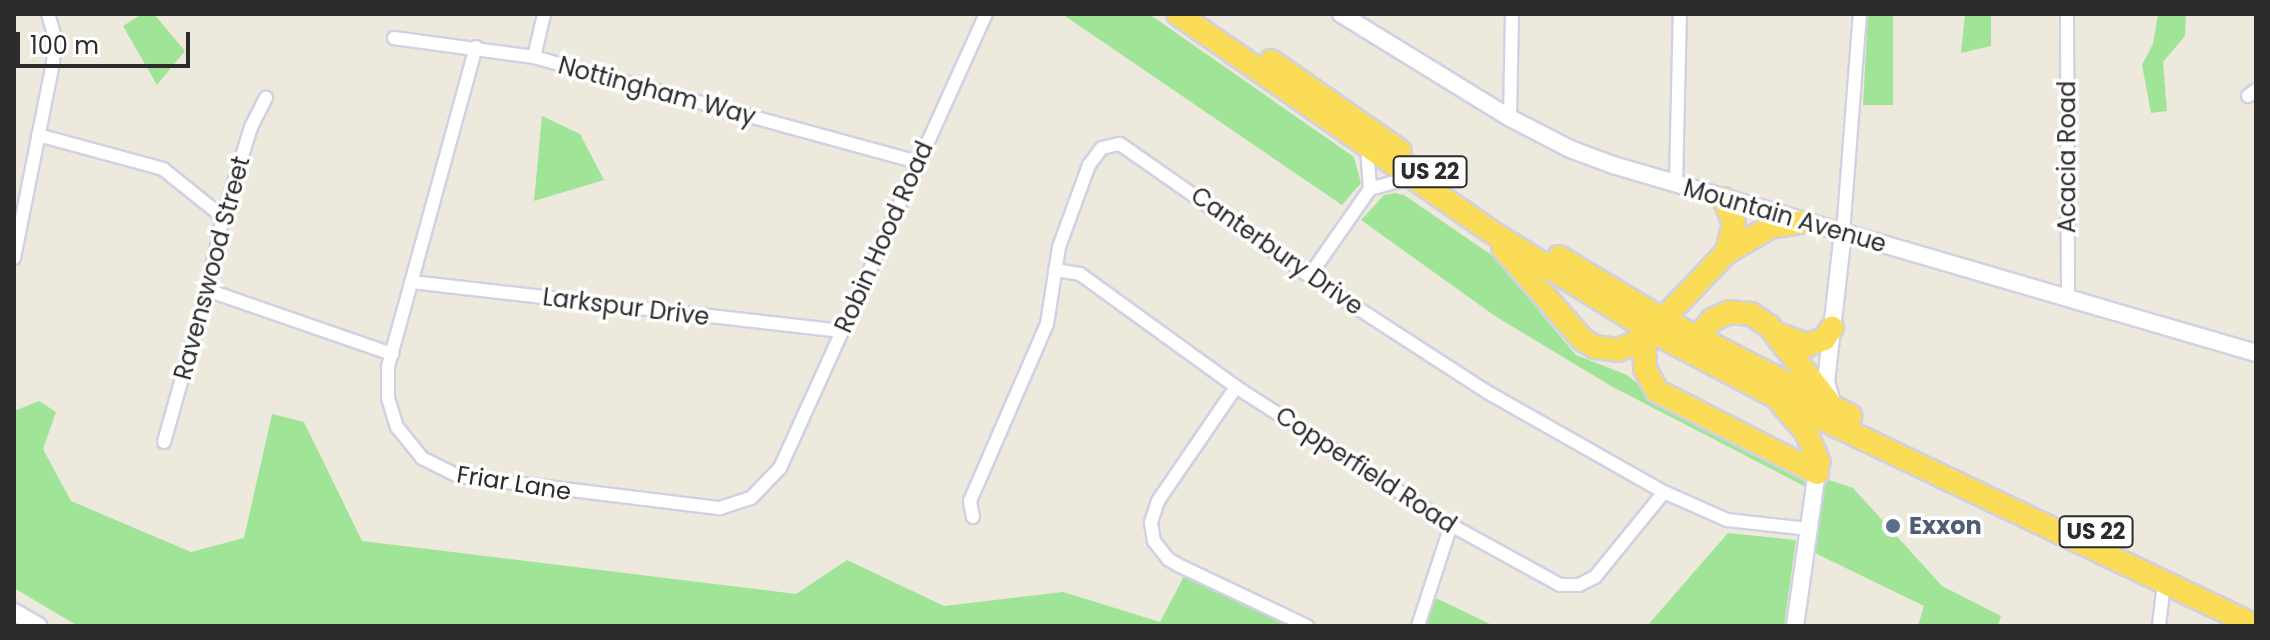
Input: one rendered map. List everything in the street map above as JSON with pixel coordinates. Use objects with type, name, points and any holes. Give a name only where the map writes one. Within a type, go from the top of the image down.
[{"type":"highway","name":"US 22","points":[[1178,14],[1490,231],[1652,330],[1700,348],[1833,408],[2256,609]]},
{"type":"highway","name":"US 22","points":[[1205,14],[1652,330]]},
{"type":"highway","points":[[1724,199],[1734,224],[1726,253]]},
{"type":"highway","points":[[1490,231],[1583,340],[1595,347],[1612,350],[1632,347],[1652,330],[1726,253],[1770,227],[1800,222]]},
{"type":"highway","points":[[1700,348],[1706,324],[1729,312],[1751,314],[1774,332],[1833,408]]},
{"type":"highway","points":[[1774,332],[1807,345],[1824,339],[1832,328]]},
{"type":"highway","points":[[1652,330],[1645,369],[1657,391],[1818,468]]},
{"type":"highway","name":"US 22","points":[[1700,348],[1776,397],[2256,626]]},
{"type":"highway","points":[[1776,397],[1806,432],[1818,468]]},
{"type":"highway","points":[[1818,468],[1834,445],[1865,440]]},
{"type":"street","points":[[14,258],[55,45],[48,14]]},
{"type":"street","points":[[534,57],[544,14]]},
{"type":"street","name":"Robin Hood Road","points":[[784,460],[986,14]]},
{"type":"street","name":"Mountain Avenue","points":[[1341,14],[1510,118],[1570,149],[1800,222],[2256,353]]},
{"type":"street","points":[[1510,118],[1512,14]]},
{"type":"street","points":[[1676,184],[1680,14]]},
{"type":"street","points":[[1833,408],[1826,382],[1832,353],[1860,14]]},
{"type":"street","name":"Acacia Road","points":[[2067,14],[2068,299]]},
{"type":"street","name":"Nottingham Way","points":[[394,38],[534,57],[917,162]]},
{"type":"street","name":"Friar Lane","points":[[476,47],[392,354],[387,388],[397,427],[422,458],[458,476],[720,508],[744,502],[765,488],[784,460]]},
{"type":"street","name":"Ravenswood Street","points":[[164,442],[207,290],[223,217],[251,127],[266,98]]},
{"type":"street","points":[[38,135],[163,169],[223,217]]},
{"type":"street","name":"Canterbury Drive","points":[[973,517],[970,501],[1047,324],[1066,223],[1089,165],[1102,148],[1120,144],[1487,392],[1664,492],[1727,520],[1808,529]]},
{"type":"street","points":[[1310,275],[1370,189],[1367,147]]},
{"type":"street","points":[[1370,189],[1412,177]]},
{"type":"street","name":"Copperfield Road","points":[[1055,270],[1080,274],[1236,387],[1451,525],[1552,581],[1579,585],[1602,570],[1664,492]]},
{"type":"street","name":"Larkspur Drive","points":[[411,282],[842,331]]},
{"type":"street","points":[[207,290],[392,354]]},
{"type":"street","points":[[1236,387],[1158,501],[1151,523],[1154,541],[1168,559],[1178,565],[1307,626]]},
{"type":"street","points":[[1795,626],[1818,468]]},
{"type":"street","points":[[1418,626],[1451,525]]},
{"type":"street","points":[[2159,626],[2164,582]]},
{"type":"street","points":[[14,612],[38,626]]},
{"type":"green space","points":[[142,14],[154,14],[185,51],[157,85],[123,26]]},
{"type":"green space","points":[[1062,14],[1149,14],[1354,157],[1361,183],[1342,205]]},
{"type":"green space","points":[[1868,14],[1893,14],[1893,105],[1863,105]]},
{"type":"green space","points":[[1965,14],[1991,14],[1991,46],[1961,53]]},
{"type":"green space","points":[[2158,14],[2186,14],[2185,36],[2163,62],[2167,111],[2151,113],[2142,65],[2153,44]]},
{"type":"green space","points":[[542,116],[580,134],[604,180],[534,201]]},
{"type":"green space","points":[[1384,195],[1404,195],[1493,256],[1576,355],[1627,375],[1654,397],[1802,475],[1806,487],[1611,386],[1495,316],[1361,220]]},
{"type":"green space","points":[[39,401],[56,412],[43,449],[71,501],[191,552],[244,538],[272,414],[304,422],[362,541],[796,594],[847,560],[944,606],[1063,592],[1160,622],[1191,563],[1315,626],[78,626],[14,588],[14,411]]},
{"type":"green space","points":[[1826,479],[1853,488],[1942,586],[2001,616],[1998,626],[1918,626],[1924,606],[1815,553]]},
{"type":"green space","points":[[1728,533],[1796,540],[1784,626],[1647,626]]},
{"type":"green space","points":[[1436,598],[1492,625],[1496,626],[1425,626]]},
{"type":"place","name":"Exxon","points":[[1893,526]]}]
